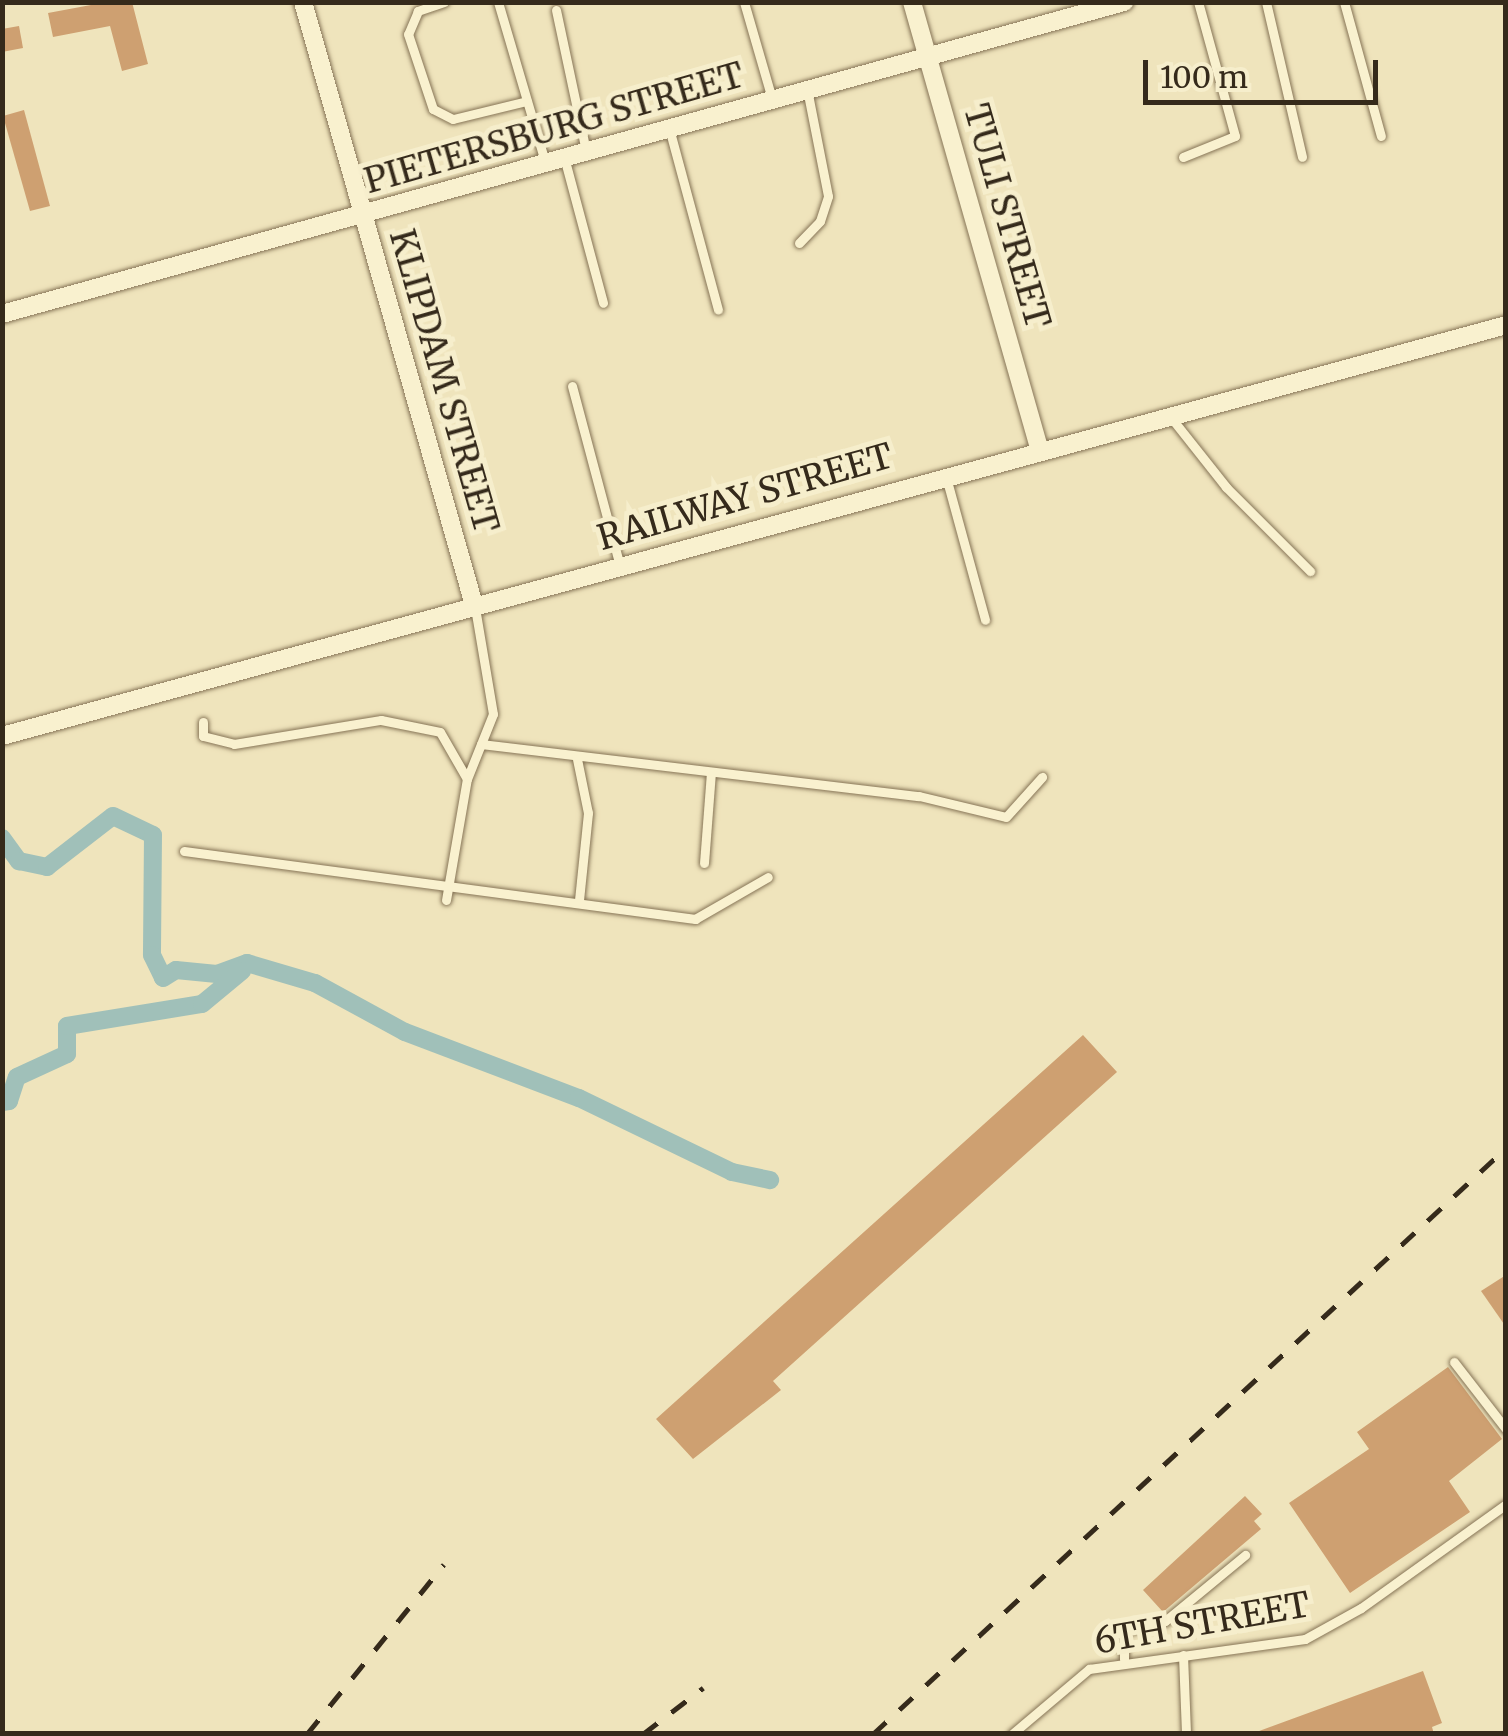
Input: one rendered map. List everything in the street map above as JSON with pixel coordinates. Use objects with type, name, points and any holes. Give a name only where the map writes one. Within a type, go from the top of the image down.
[{"type":"street","name":"KLIPDAM STREET","points":[[303,2],[474,605]]},
{"type":"street","name":"TULI STREET","points":[[912,2],[1039,448]]},
{"type":"street","name":"PIETERSBURG STREET","points":[[2,314],[364,217],[554,159],[1124,2]]},
{"type":"street","name":"RAILWAY STREET","points":[[2,736],[1167,412],[1506,324]]},
{"type":"lane","points":[[444,2],[418,11],[408,34],[433,109],[453,119],[527,101]]},
{"type":"lane","points":[[498,2],[527,101],[554,159],[603,302]]},
{"type":"lane","points":[[744,2],[772,99]]},
{"type":"lane","points":[[1184,157],[1235,136],[1198,2]]},
{"type":"lane","points":[[1266,2],[1302,156]]},
{"type":"lane","points":[[1344,2],[1380,136]]},
{"type":"lane","points":[[556,10],[586,151]]},
{"type":"lane","points":[[799,242],[820,221],[828,196],[807,90]]},
{"type":"lane","points":[[670,128],[718,309]]},
{"type":"lane","points":[[572,386],[620,567]]},
{"type":"lane","points":[[1167,412],[1226,487],[1310,571]]},
{"type":"lane","points":[[945,474],[985,620]]},
{"type":"lane","points":[[446,900],[467,780],[493,714],[474,605]]},
{"type":"lane","points":[[203,722],[204,736],[234,744],[381,720],[440,732],[467,780]]},
{"type":"lane","points":[[481,744],[578,759],[919,796],[1006,817],[1042,778]]},
{"type":"lane","points":[[578,759],[588,813],[579,900]]},
{"type":"lane","points":[[704,863],[712,773]]},
{"type":"lane","points":[[184,851],[579,900],[695,919],[768,877]]},
{"type":"lane","points":[[1454,1362],[1506,1429]]},
{"type":"lane","name":"6TH STREET","points":[[1012,1734],[1060,1687],[1090,1668],[1124,1660],[1305,1639],[1361,1608],[1506,1504]]},
{"type":"lane","points":[[1124,1660],[1124,1632],[1166,1621],[1245,1556]]},
{"type":"lane","points":[[1183,1655],[1186,1734]]},
{"type":"building","points":[[107,2],[132,2],[148,64],[122,71],[110,26],[53,37],[48,13]]},
{"type":"building","points":[[19,26],[23,48],[2,52],[2,29]]},
{"type":"building","points":[[24,110],[50,206],[30,211],[3,116]]},
{"type":"building","points":[[1083,1035],[1117,1072],[773,1381],[781,1390],[693,1459],[656,1419]]},
{"type":"building","points":[[1506,1275],[1506,1327],[1481,1291]]},
{"type":"building","points":[[1448,1367],[1502,1439],[1449,1481],[1470,1512],[1350,1593],[1289,1503],[1369,1449],[1357,1432]]},
{"type":"building","points":[[1245,1496],[1262,1514],[1254,1521],[1261,1529],[1163,1612],[1143,1590]]},
{"type":"building","points":[[1423,1671],[1442,1723],[1432,1727],[1434,1734],[1251,1734]]},
{"type":"waterway","points":[[2,838],[19,861],[47,867],[113,816],[153,835],[152,955],[163,978],[176,970],[217,974],[247,963],[315,983],[405,1032],[579,1098],[732,1172],[770,1180]]},
{"type":"waterway","points":[[2,1102],[9,1101],[17,1077],[67,1054],[67,1026],[202,1004],[242,971]]},
{"type":"railway","points":[[873,1734],[1506,1148]]},
{"type":"railway","points":[[307,1734],[444,1564]]},
{"type":"railway","points":[[643,1734],[703,1688]]}]
